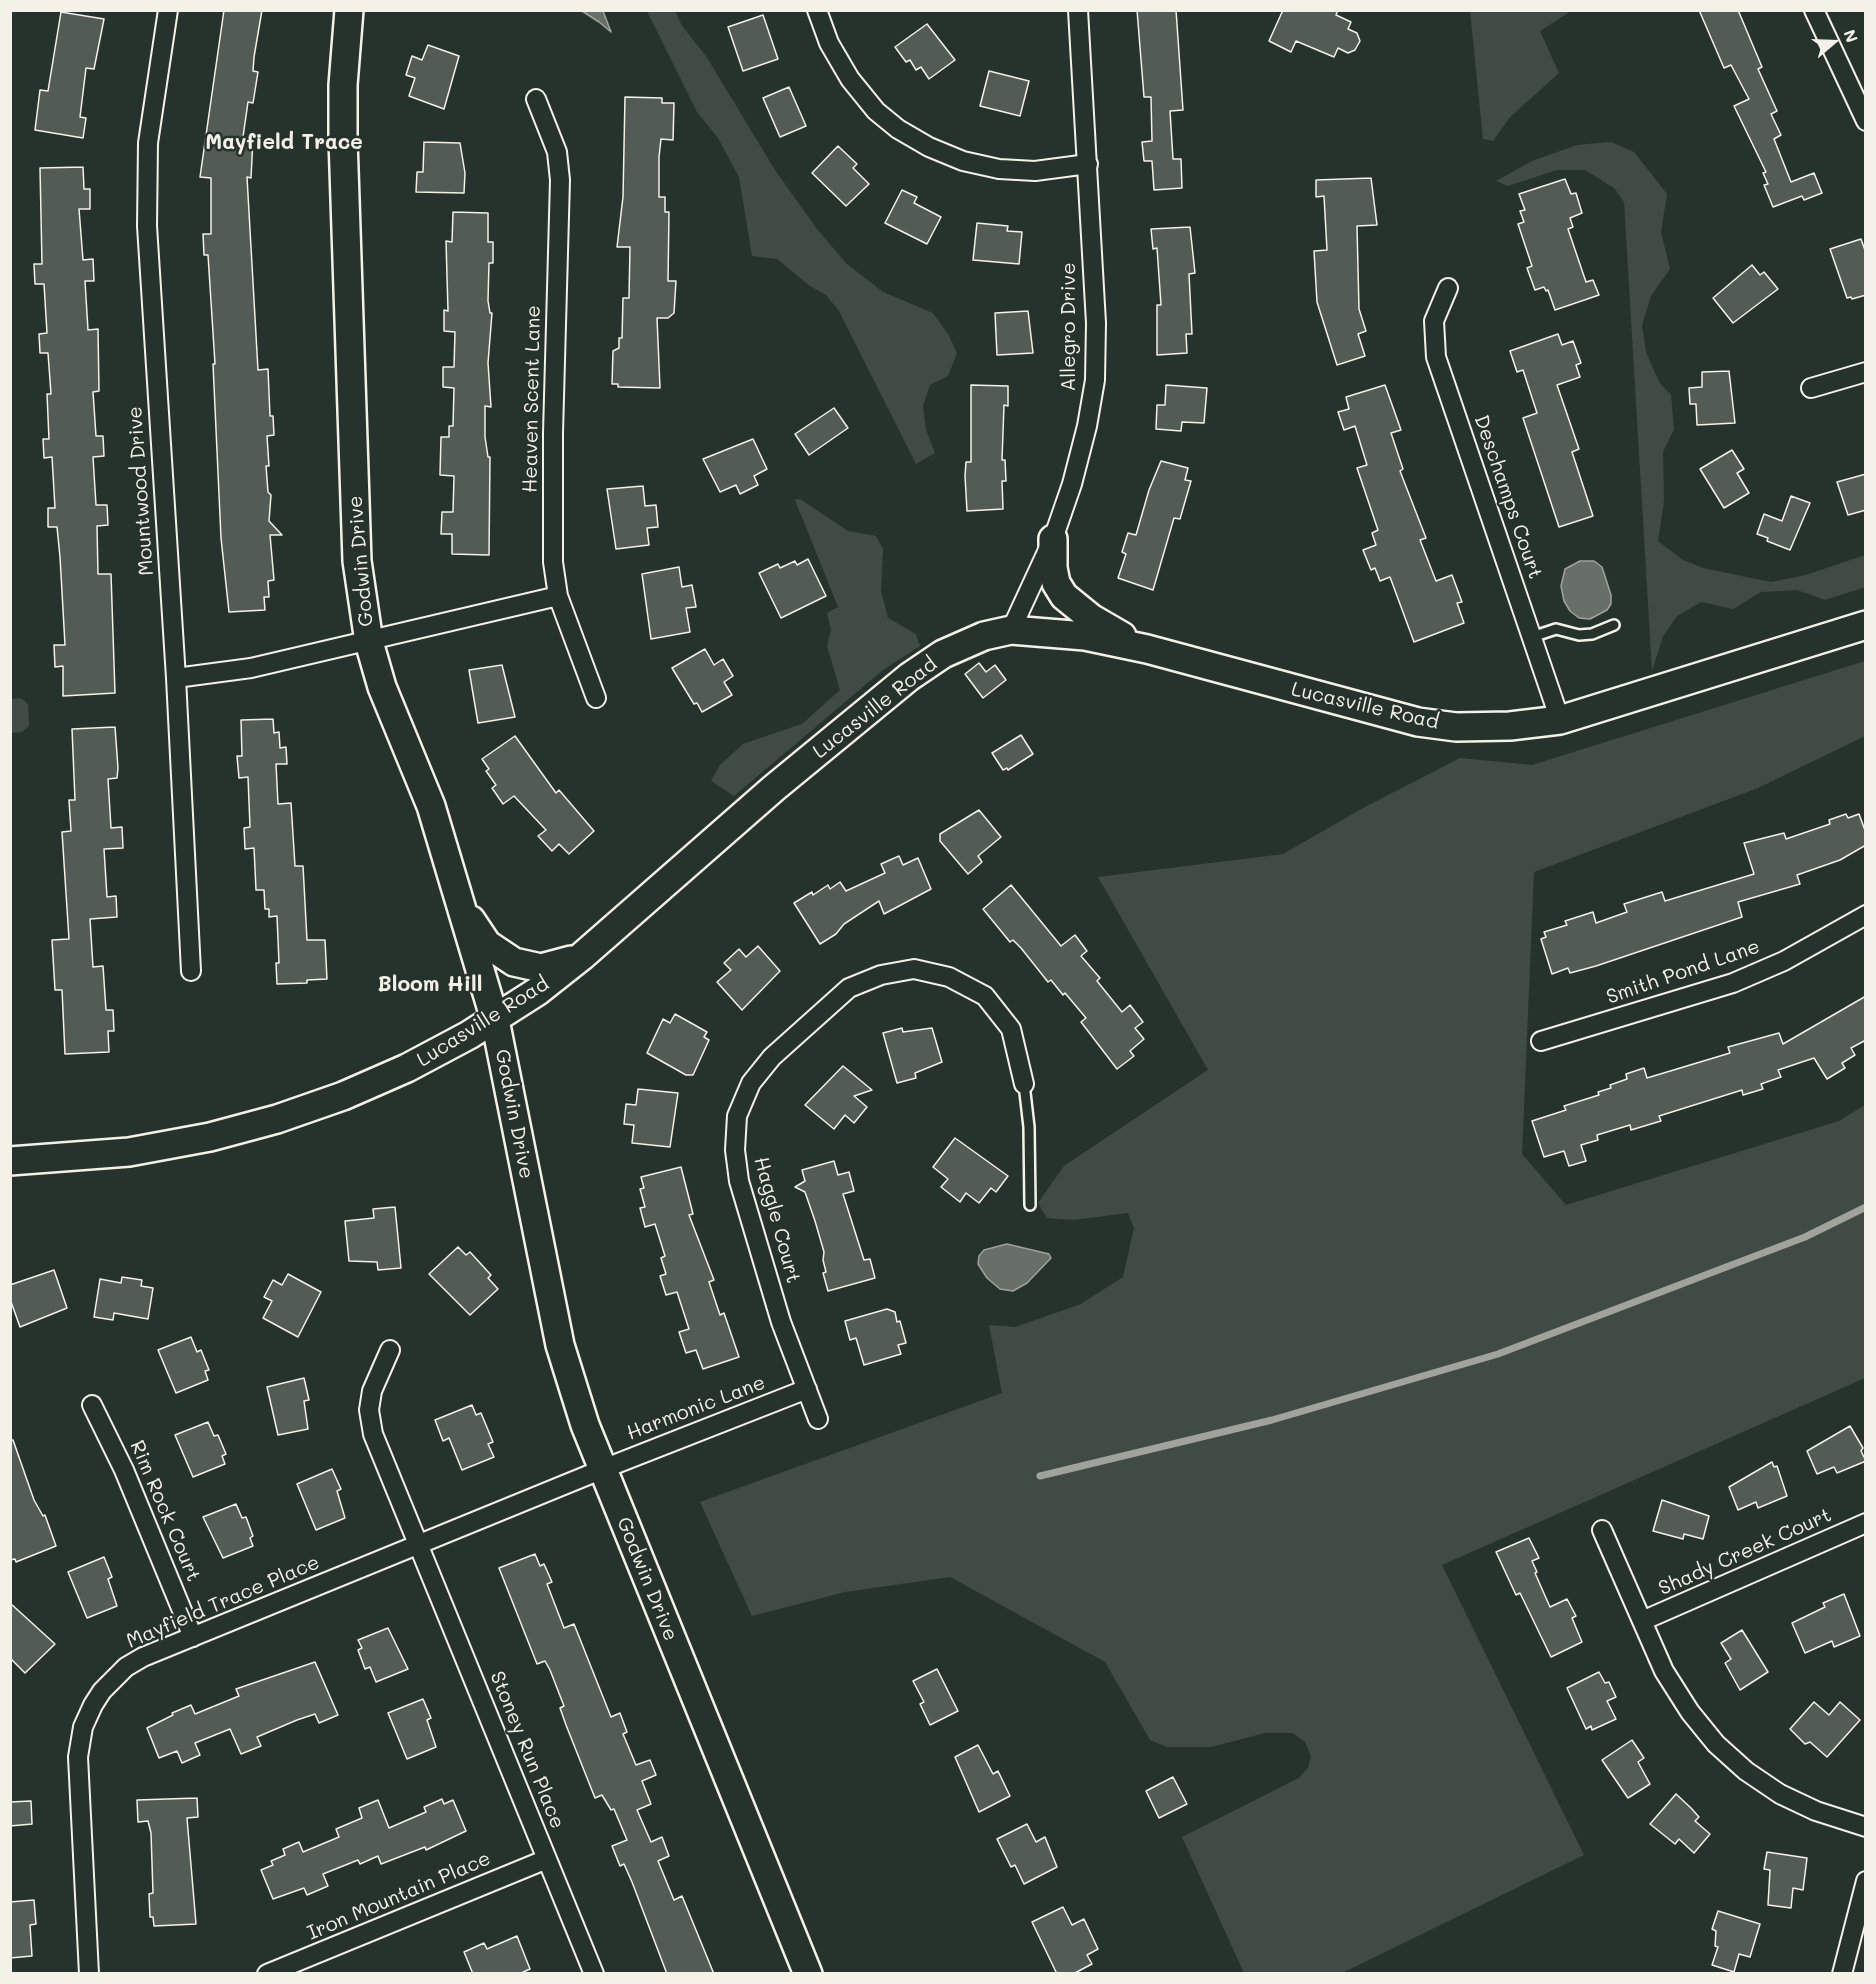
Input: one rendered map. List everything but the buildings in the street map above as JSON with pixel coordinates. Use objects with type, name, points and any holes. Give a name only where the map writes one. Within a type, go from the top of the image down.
[{"type":"street","name":"Mountwood Drive","points":[[168,10],[148,143],[147,226],[176,678],[191,970]]},
{"type":"street","name":"Godwin Drive","points":[[349,10],[343,85],[343,151],[357,561],[369,642],[382,687],[431,806],[495,1020],[560,1345],[603,1469],[808,1974]]},
{"type":"street","points":[[817,10],[829,43],[850,79],[876,111],[898,129],[921,143],[963,161],[999,169],[1035,171],[1088,164]]},
{"type":"street","name":"Allegro Drive","points":[[1011,630],[1053,539],[1087,426],[1095,380],[1095,322],[1088,164],[1078,10]]},
{"type":"street","points":[[1814,10],[1866,121]]},
{"type":"street","name":"Heaven Scent Lane","points":[[536,99],[557,152],[560,180],[553,562],[558,596],[596,698]]},
{"type":"street","name":"Deschamps Court","points":[[1448,288],[1434,321],[1436,357],[1560,720]]},
{"type":"street","points":[[1811,388],[1866,372]]},
{"type":"street","points":[[1053,539],[1053,568],[1056,583],[1064,596],[1091,618],[1147,650]]},
{"type":"street","points":[[176,678],[251,668],[558,596]]},
{"type":"street","name":"Lucasville Road","points":[[10,1161],[129,1152],[210,1137],[277,1119],[342,1096],[407,1068],[495,1020],[581,957],[774,788],[909,677],[970,641],[1011,630],[1085,636],[1147,650],[1418,722],[1456,727],[1510,726],[1560,720],[1866,625]]},
{"type":"street","points":[[456,891],[482,937],[505,958],[541,968],[581,957]]},
{"type":"street","name":"Smith Pond Lane","points":[[1541,1041],[1733,983],[1784,961],[1866,915]]},
{"type":"street","name":"Haggle Court","points":[[818,1419],[782,1322],[739,1181],[735,1150],[737,1116],[751,1083],[772,1057],[849,988],[881,975],[914,969],[949,976],[985,996],[1011,1029],[1017,1045],[1024,1083]]},
{"type":"street","name":"Stoney Run Place","points":[[390,1350],[372,1391],[370,1422],[594,1974]]},
{"type":"street","name":"Harmonic Lane","points":[[603,1469],[807,1389]]},
{"type":"street","name":"Rim Rock Court","points":[[92,1405],[124,1470],[193,1637]]},
{"type":"street","name":"Mayfield Trace Place","points":[[89,1974],[78,1756],[83,1727],[102,1691],[126,1667],[193,1637],[603,1469]]},
{"type":"street","name":"Shady Creek Court","points":[[1642,1621],[1866,1523]]},
{"type":"street","points":[[1602,1530],[1676,1692],[1716,1744],[1746,1771],[1780,1794],[1816,1811],[1866,1827]]},
{"type":"street","name":"Iron Mountain Place","points":[[267,1974],[547,1859]]},
{"type":"street","points":[[1842,1974],[1866,1881]]},
{"type":"lane","points":[[1532,637],[1556,629],[1579,635],[1592,634],[1614,625]]},
{"type":"lane","points":[[1024,1083],[1029,1127],[1030,1205]]},
{"type":"shaded area","points":[[582,11],[603,11],[611,32],[599,22]]},
{"type":"shaded area","points":[[647,11],[675,11],[682,26],[706,56],[775,170],[817,229],[847,264],[883,292],[933,313],[948,334],[957,353],[948,376],[930,385],[923,406],[926,430],[935,453],[916,464],[839,311],[826,295],[810,286],[777,259],[752,256],[739,177],[718,138],[697,112]]},
{"type":"shaded area","points":[[1470,11],[1571,11],[1540,31],[1559,73],[1510,117],[1493,141],[1483,139]]},
{"type":"shaded area","points":[[1611,142],[1634,152],[1667,194],[1661,232],[1670,269],[1651,296],[1642,325],[1646,352],[1659,382],[1671,395],[1674,429],[1663,452],[1664,501],[1658,541],[1683,560],[1703,568],[1771,582],[1806,575],[1865,555],[1865,587],[1825,600],[1797,590],[1761,592],[1733,609],[1701,602],[1677,616],[1663,636],[1652,671],[1624,202],[1614,188],[1585,170],[1557,170],[1508,186],[1496,181],[1532,161],[1577,145]]},
{"type":"shaded area","points":[[800,499],[848,531],[876,536],[883,549],[881,591],[888,618],[916,634],[920,646],[883,670],[734,796],[711,781],[720,765],[743,744],[802,724],[840,690],[827,646],[831,630],[827,613],[838,607],[795,500]]},
{"type":"shaded area","points":[[1580,561],[1594,561],[1602,567],[1611,595],[1611,604],[1607,610],[1590,619],[1579,618],[1570,611],[1564,601],[1561,586],[1565,569]]},
{"type":"shaded area","points":[[1865,661],[1865,736],[1758,788],[1534,872],[1522,1154],[1566,1205],[1839,1121],[1865,1105],[1865,1378],[1442,1565],[1584,1855],[1342,1973],[1244,1973],[1182,1837],[1299,1778],[1308,1768],[1311,1756],[1305,1742],[1293,1733],[1265,1733],[1211,1747],[1167,1747],[1150,1740],[1105,1662],[950,1577],[845,1592],[752,1616],[700,1502],[1002,1393],[989,1325],[1015,1327],[1081,1304],[1123,1277],[1134,1228],[1128,1213],[1073,1220],[1047,1218],[1038,1203],[1064,1166],[1208,1070],[1098,877],[1283,854],[1365,807],[1460,758],[1532,765]]},
{"type":"shaded area","points":[[21,698],[28,704],[29,726],[22,732],[11,733],[11,699]]},
{"type":"shaded area","points":[[1007,1244],[1049,1254],[1051,1258],[1027,1283],[1013,1291],[1000,1289],[987,1278],[978,1264],[979,1256],[984,1250]]},
{"type":"waterway","points":[[1040,1476],[1272,1420],[1498,1354],[1805,1237],[1866,1207]]},
{"type":"district","name":"Mayfield Trace","points":[[284,143]]},
{"type":"district","name":"Bloom Hill","points":[[430,985]]}]
